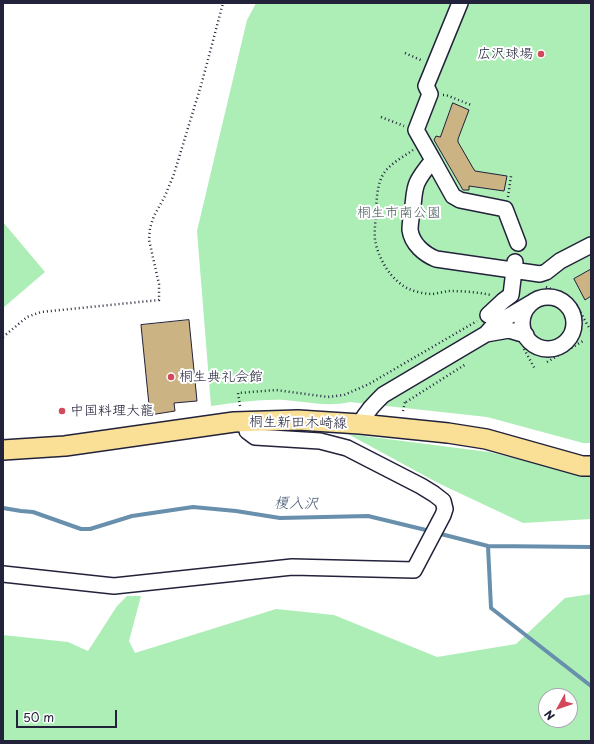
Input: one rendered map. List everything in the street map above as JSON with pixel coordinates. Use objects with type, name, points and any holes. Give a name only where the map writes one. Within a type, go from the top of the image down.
[{"type":"main road","name":"桐生新田木崎線","points":[[3,450],[65,446],[234,422],[243,414],[448,433],[486,439],[582,466],[591,466]]},
{"type":"street","points":[[460,3],[426,86],[430,94],[416,130],[453,196],[460,200],[504,209],[518,243]]},
{"type":"street","points":[[433,160],[417,183],[410,224],[412,238],[422,251],[430,257],[436,259],[514,266],[540,274],[546,272],[560,261],[591,245]]},
{"type":"street","points":[[488,315],[511,295],[514,266]]},
{"type":"street","points":[[360,424],[370,408],[383,395],[486,334],[494,325],[538,299],[546,297],[555,298],[562,301],[569,307],[573,314],[573,331],[563,344],[555,348],[538,346],[531,342],[524,341],[509,330],[486,334]]},
{"type":"street","points":[[524,341],[522,322],[526,309],[531,304]]},
{"type":"street","points":[[3,574],[114,586],[292,567],[414,570],[443,515],[445,509],[443,501],[421,486],[346,448],[320,441],[255,437],[247,430],[243,414]]},
{"type":"path","points":[[3,337],[27,317],[40,312],[160,300],[159,284],[149,240],[150,228],[154,216],[165,196],[174,174],[202,82],[223,3]]},
{"type":"path","points":[[405,53],[434,66]]},
{"type":"path","points":[[430,94],[446,95],[471,105]]},
{"type":"path","points":[[381,117],[416,130]]},
{"type":"path","points":[[504,209],[509,192],[511,176]]},
{"type":"path","points":[[540,287],[546,287],[556,291],[572,300],[591,330]]},
{"type":"path","points":[[243,414],[238,393],[276,390],[328,397],[344,395],[369,384],[488,315]]},
{"type":"path","points":[[524,341],[535,369]]},
{"type":"path","points":[[548,362],[583,341]]},
{"type":"path","points":[[403,411],[405,401],[472,360]]},
{"type":"green space","name":"桐生市南公園","points":[[256,3],[591,3],[591,443],[583,443],[487,417],[350,402],[326,404],[285,400],[266,400],[211,406],[197,231],[247,20]]},
{"type":"green space","points":[[3,222],[45,272],[3,308]]},
{"type":"green space","points":[[348,434],[489,452],[591,477],[591,519],[523,523],[438,483]]},
{"type":"green space","points":[[591,594],[591,741],[3,741],[3,635],[68,642],[88,651],[117,606],[127,596],[141,596],[129,641],[135,653],[276,609],[334,615],[437,657],[516,644],[565,598]]},
{"type":"building","points":[[453,103],[469,110],[458,142],[473,168],[475,171],[507,176],[504,191],[469,186],[469,190],[463,190],[434,140],[436,136],[440,137]]},
{"type":"building","points":[[590,270],[591,296],[585,300],[574,279]]},
{"type":"building","name":"桐生典礼会館","points":[[189,320],[197,401],[174,403],[175,411],[150,415],[141,325]]},
{"type":"waterway","name":"榎入沢","points":[[3,508],[33,512],[81,529],[90,529],[132,516],[193,507],[236,511],[280,518],[368,516],[430,531]]},
{"type":"waterway","name":"榎入沢","points":[[437,533],[488,546],[591,547]]},
{"type":"waterway","points":[[488,546],[491,608],[591,686]]},
{"type":"place","name":"広沢球場","points":[[541,54]]},
{"type":"place","name":"桐生典礼会館","points":[[171,377]]},
{"type":"place","name":"中国料理大龍","points":[[62,411]]}]
